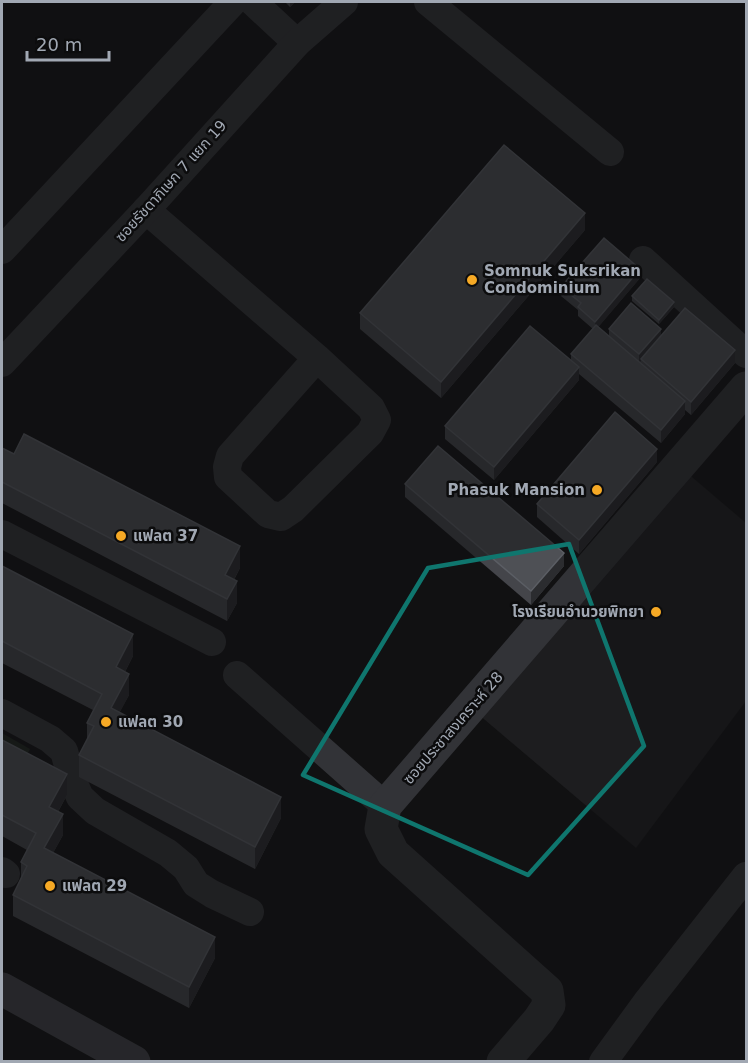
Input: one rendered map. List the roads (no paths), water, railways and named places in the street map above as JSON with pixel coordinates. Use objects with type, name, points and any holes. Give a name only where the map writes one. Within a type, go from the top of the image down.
[{"type":"main road","points":[[2,989],[134,1062]]},
{"type":"street","points":[[2,250],[233,2]]},
{"type":"street","points":[[253,2],[297,43]]},
{"type":"street","name":"ซอยรัชดาภิเษก 7 แยก 19","points":[[2,363],[146,210],[297,43],[344,2]]},
{"type":"street","points":[[428,2],[610,152]]},
{"type":"street","points":[[146,210],[317,358],[371,408],[378,420],[370,433],[292,509],[281,517],[268,514],[228,477],[227,466],[230,456],[317,358]]},
{"type":"street","points":[[643,260],[747,354]]},
{"type":"street","name":"ซอยประชาสงเคราะห์ 28","points":[[386,806],[747,388]]},
{"type":"street","points":[[2,534],[212,642]]},
{"type":"street","points":[[237,675],[386,806],[381,829],[393,853],[548,991],[549,1005],[503,1062]]},
{"type":"street","points":[[2,713],[50,739],[64,752],[80,797],[95,811],[168,853],[186,868],[196,884],[250,912]]},
{"type":"street","points":[[603,1062],[747,876]]},
{"type":"place","name":"Somnuk Suksrikan Condominium","points":[[472,280]]},
{"type":"place","name":"Phasuk Mansion","points":[[597,490]]},
{"type":"place","name":"แฟลต 37","points":[[121,536]]},
{"type":"place","name":"โรงเรียนอำนวยพิทยา","points":[[656,612]]},
{"type":"place","name":"แฟลต 30","points":[[106,722]]},
{"type":"place","name":"แฟลต 29","points":[[50,886]]}]
